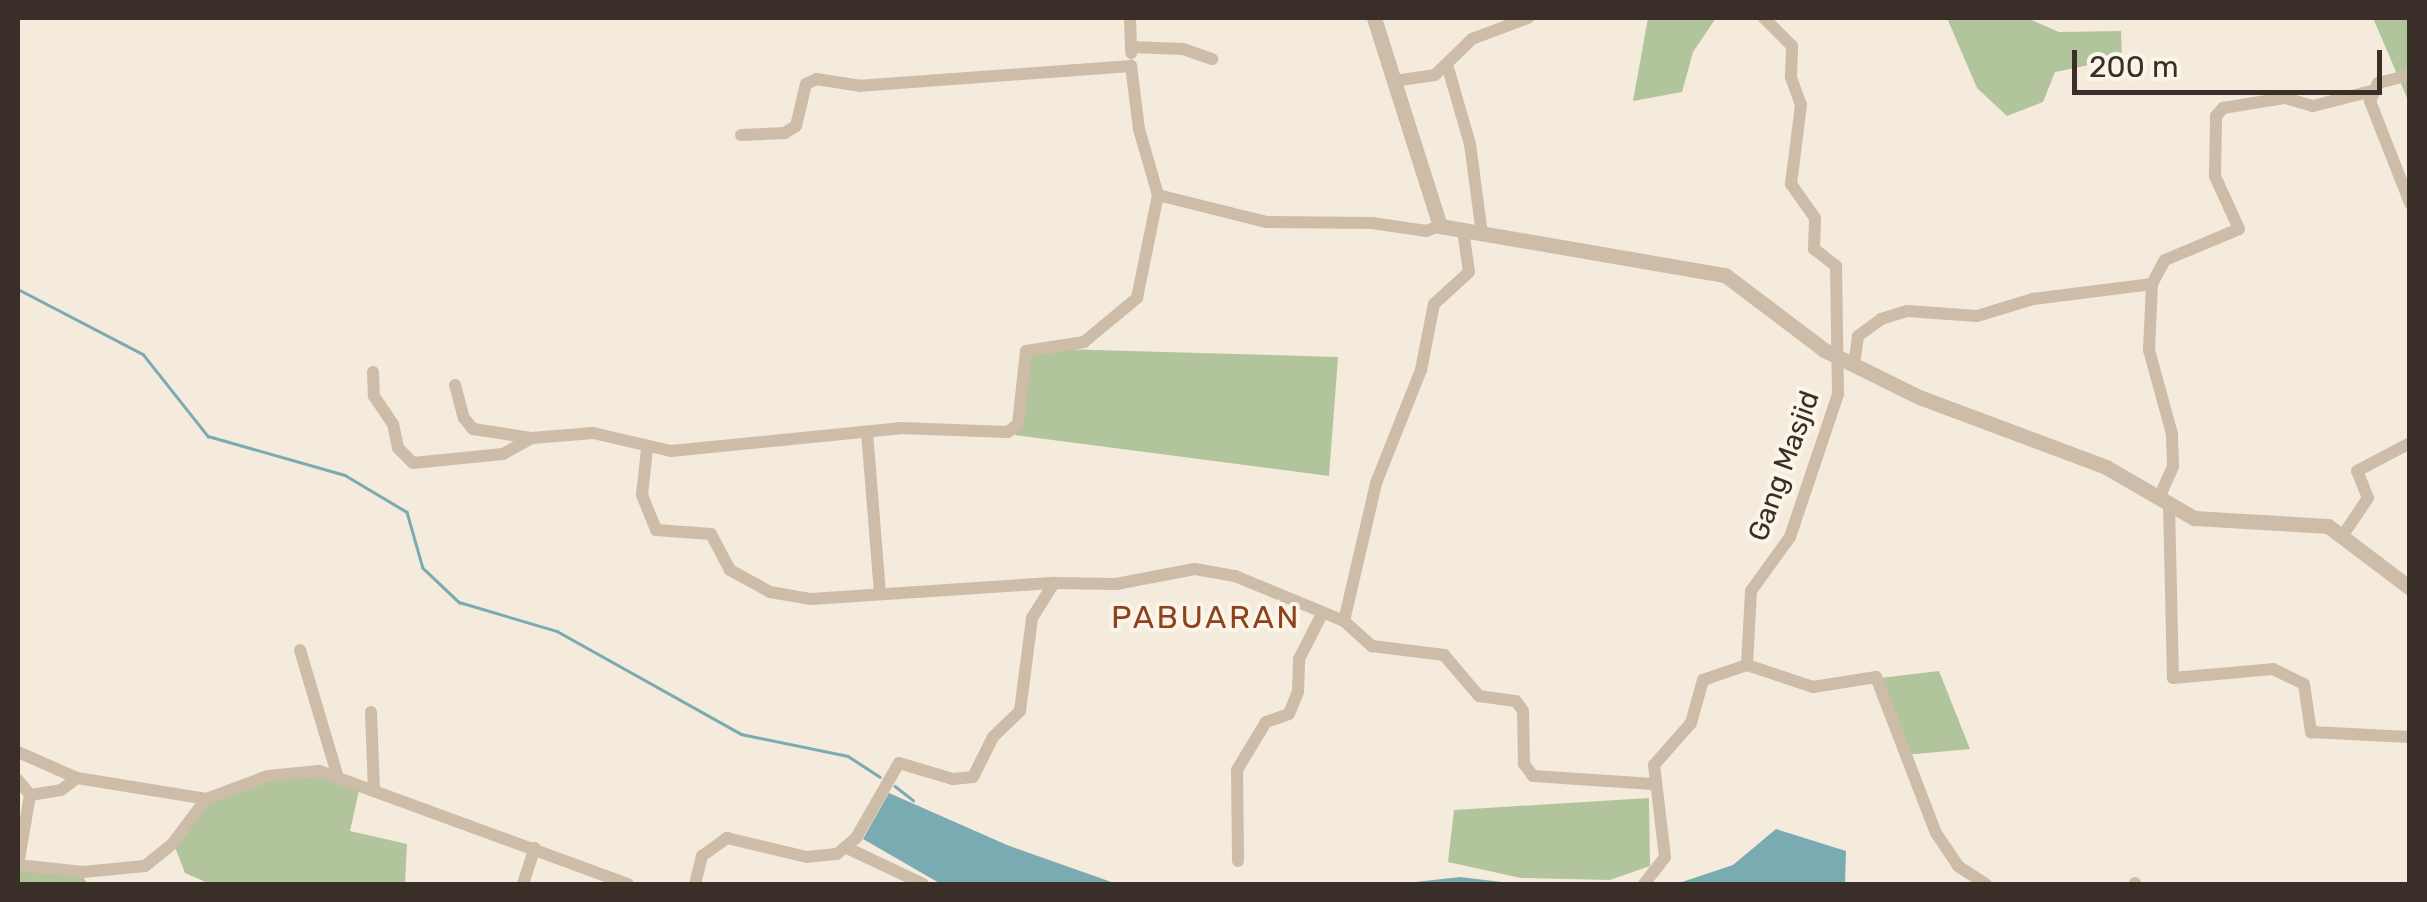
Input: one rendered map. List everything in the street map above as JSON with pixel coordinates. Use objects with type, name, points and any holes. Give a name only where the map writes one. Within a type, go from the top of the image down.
[{"type":"street","points":[[455,385],[464,418],[473,428],[532,438],[593,433],[647,449],[720,450],[776,437],[1015,428],[1026,351],[1084,342],[1137,298],[1158,195],[1139,129],[1130,18]]},
{"type":"street","points":[[1374,18],[1440,226]]},
{"type":"street","points":[[1394,81],[1448,68],[1472,39],[1528,18]]},
{"type":"street","points":[[1764,18],[1792,46],[1791,76],[1801,106],[1791,184],[1815,218],[1814,249],[1836,266],[1848,362]]},
{"type":"street","points":[[1130,47],[1183,49],[1212,60]]},
{"type":"street","points":[[741,135],[785,133],[796,126],[806,84],[817,79],[860,86],[1131,66]]},
{"type":"street","points":[[1448,68],[1470,144],[1482,234]]},
{"type":"street","points":[[2410,75],[2314,106],[2286,98],[2223,108],[2216,116],[2215,176],[2238,229],[2165,260],[2152,284],[2149,350],[2172,434],[2173,466],[2164,501],[2173,678],[2272,669],[2304,684],[2311,732],[2410,737]]},
{"type":"street","points":[[2372,90],[2375,124],[2410,203]]},
{"type":"street","points":[[1158,195],[1266,222],[1372,223],[1426,232],[1440,226],[1725,276],[1848,362],[1942,407],[2106,468],[2194,518],[2300,520],[2343,536],[2410,588]]},
{"type":"street","points":[[1344,621],[1376,483],[1421,370],[1434,304],[1469,272],[1463,230]]},
{"type":"street","points":[[1848,362],[1858,336],[1880,319],[1907,311],[1977,316],[2033,299],[2152,284]]},
{"type":"street","name":"Gang Masjid","points":[[1747,665],[1751,591],[1790,537],[1848,362]]},
{"type":"street","points":[[373,372],[374,396],[393,424],[398,448],[413,463],[503,454],[532,438]]},
{"type":"street","points":[[867,432],[880,592]]},
{"type":"street","points":[[2343,536],[2368,498],[2356,471],[2410,442]]},
{"type":"street","points":[[647,449],[642,494],[656,530],[711,534],[730,570],[770,592],[811,599],[1054,583],[1116,584],[1195,569],[1236,576],[1304,602],[1321,616],[1344,621],[1391,653],[1444,655],[1479,696],[1516,701],[1522,711],[1524,764],[1533,776],[1653,784]]},
{"type":"street","points":[[846,848],[899,763],[953,780],[977,772],[993,737],[1020,711],[1032,618],[1054,583]]},
{"type":"street","points":[[1238,861],[1237,770],[1266,722],[1289,714],[1298,692],[1299,659],[1321,616]]},
{"type":"street","points":[[300,650],[337,774]]},
{"type":"street","points":[[1644,884],[1665,857],[1653,784],[1654,765],[1691,723],[1703,680],[1747,665],[1813,687],[1876,677],[1936,833],[1958,866],[1986,884]]},
{"type":"street","points":[[371,712],[374,790]]},
{"type":"street","points":[[18,753],[77,778],[206,799],[280,774],[337,774],[628,884]]},
{"type":"street","points":[[30,795],[61,790],[77,778]]},
{"type":"street","points":[[18,780],[30,795],[18,865],[83,872],[145,866],[173,843],[206,799]]},
{"type":"street","points":[[694,884],[702,856],[727,838],[807,857],[846,848],[922,884]]},
{"type":"street","points":[[523,884],[534,848]]},
{"type":"green space","points":[[1648,18],[1716,18],[1693,52],[1682,92],[1633,101]]},
{"type":"green space","points":[[1947,18],[2027,18],[2059,32],[2121,31],[2122,58],[2055,72],[2043,102],[2007,116],[1977,88]]},
{"type":"green space","points":[[2373,18],[2409,18],[2409,103],[2400,81]]},
{"type":"green space","points":[[1023,348],[1338,357],[1329,476],[1015,435]]},
{"type":"green space","points":[[1939,671],[1970,749],[1905,755],[1880,678]]},
{"type":"green space","points":[[308,768],[361,781],[350,831],[407,844],[405,884],[210,884],[185,873],[175,847],[207,801]]},
{"type":"green space","points":[[1649,798],[1650,866],[1610,880],[1521,878],[1448,862],[1454,810]]},
{"type":"green space","points":[[18,864],[77,869],[88,884],[18,884]]},
{"type":"water","points":[[889,793],[1007,845],[1117,884],[941,884],[863,839]]},
{"type":"water","points":[[1776,829],[1846,851],[1845,884],[1676,884],[1733,865]]},
{"type":"water","points":[[1460,877],[1518,884],[1397,884]]},
{"type":"waterway","points":[[18,289],[143,354],[208,436],[345,475],[407,512],[423,568],[459,602],[557,631],[741,734],[848,756],[880,777]]},
{"type":"waterway","points":[[895,786],[913,800]]},
{"type":"district","name":"PABUARAN","points":[[1206,617]]}]
